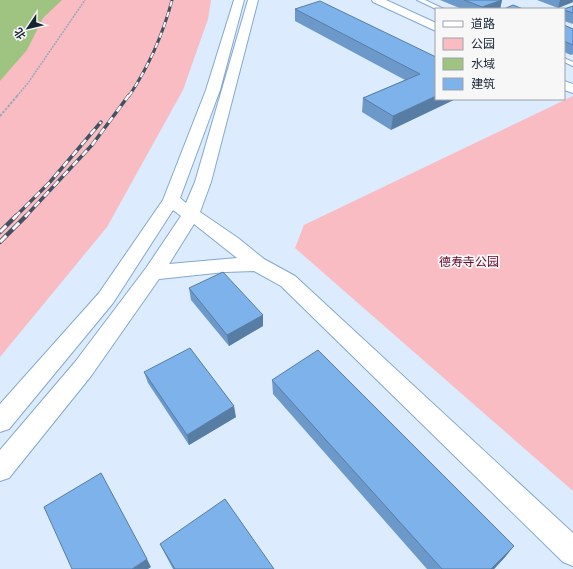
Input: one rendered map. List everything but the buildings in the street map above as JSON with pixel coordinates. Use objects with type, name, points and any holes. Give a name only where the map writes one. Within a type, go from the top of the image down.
[{"type":"street","points":[[0,421],[106,298],[171,200],[213,90],[239,0]]},
{"type":"street","points":[[0,469],[83,369],[153,273],[190,216],[203,182],[253,0]]},
{"type":"street","points":[[377,0],[435,27]]},
{"type":"street","points":[[171,200],[190,216],[231,242],[257,264],[288,281],[573,552]]},
{"type":"street","points":[[153,273],[225,265],[257,264]]},
{"type":"lane","points":[[420,0],[440,8]]},
{"type":"path","points":[[0,116],[28,83],[85,0]]},
{"type":"green space","points":[[0,0],[211,0],[208,19],[183,90],[107,227],[0,357]]},
{"type":"green space","name":"德寿寺公园","points":[[573,96],[573,491],[295,248],[304,225]]},
{"type":"water","points":[[0,0],[62,0],[43,18],[27,50],[0,81]]},
{"type":"railway","points":[[129,96],[155,50],[172,0]]},
{"type":"railway","points":[[25,217],[92,145],[129,95]]},
{"type":"railway","points":[[0,232],[50,182],[101,122]]},
{"type":"railway","points":[[0,242],[25,217]]}]
